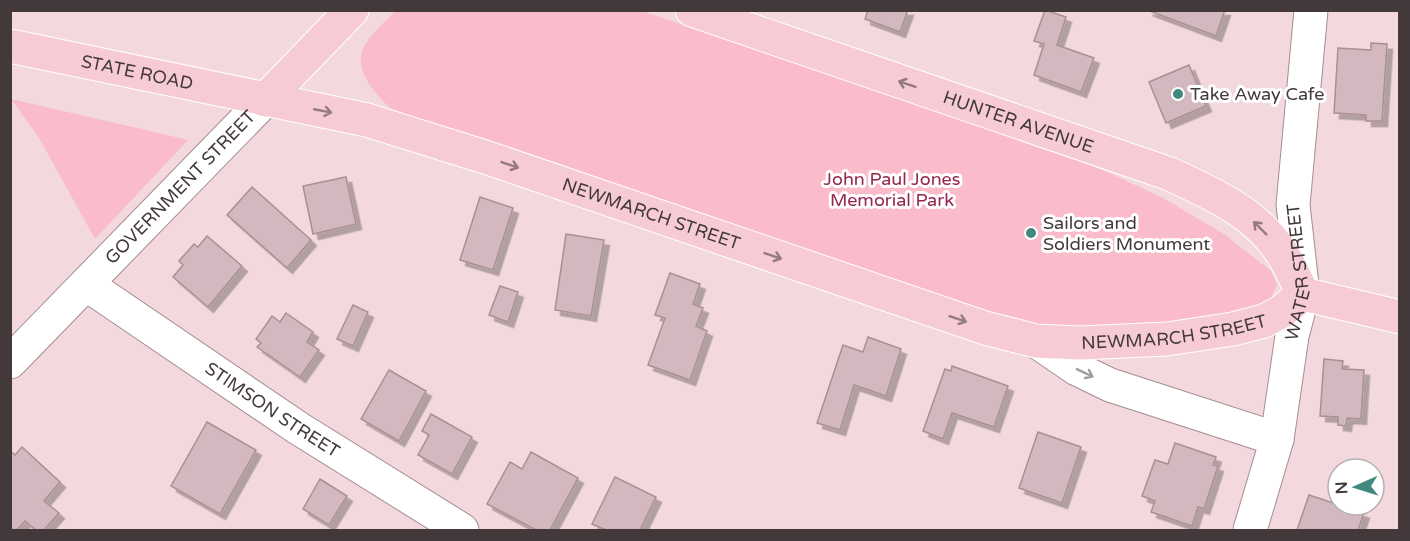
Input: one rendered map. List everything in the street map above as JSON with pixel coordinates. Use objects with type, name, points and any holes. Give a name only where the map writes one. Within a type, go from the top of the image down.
[{"type":"main road","name":"GOVERNMENT STREET","points":[[265,100],[352,10]]},
{"type":"main road","name":"HUNTER AVENUE","points":[[692,10],[1170,174],[1222,199],[1258,224],[1280,249],[1303,294]]},
{"type":"main road","name":"STATE ROAD","points":[[10,46],[232,90],[265,100]]},
{"type":"main road","name":"NEWMARCH STREET","points":[[265,100],[367,120],[440,142],[985,328],[1036,341],[1080,343],[1167,339],[1233,329],[1264,321],[1281,312],[1303,294]]},
{"type":"main road","points":[[1303,294],[1394,316]]},
{"type":"street","name":"WATER STREET","points":[[1250,531],[1277,440],[1292,336],[1303,294],[1293,205],[1311,10]]},
{"type":"street","name":"GOVERNMENT STREET","points":[[10,362],[265,100]]},
{"type":"street","name":"STIMSON STREET","points":[[86,284],[298,428],[462,531]]},
{"type":"street","name":"NEWMARCH STREET","points":[[1036,341],[1077,369],[1110,384],[1277,440]]},
{"type":"green space","name":"John Paul Jones Memorial Park","points":[[395,11],[642,11],[1035,144],[1105,171],[1163,198],[1224,234],[1271,271],[1277,285],[1270,300],[1250,311],[1120,329],[1039,326],[1007,319],[399,115],[386,104],[367,81],[361,64],[361,56],[366,44]]},
{"type":"green space","points":[[11,99],[188,140],[95,239],[39,138]]},
{"type":"building","points":[[868,10],[908,10],[900,32],[865,19]]},
{"type":"building","points":[[1045,10],[1066,17],[1057,45],[1094,58],[1081,92],[1034,75],[1044,44],[1034,41]]},
{"type":"building","points":[[1147,10],[1225,10],[1216,36]]},
{"type":"building","points":[[1371,43],[1387,44],[1382,121],[1366,121],[1366,115],[1334,113],[1338,48],[1371,50]]},
{"type":"building","name":"Take Away Cafe","points":[[1189,65],[1206,106],[1166,123],[1149,82]]},
{"type":"building","points":[[346,177],[356,224],[313,234],[303,186]]},
{"type":"building","points":[[252,187],[311,240],[287,268],[227,215]]},
{"type":"building","points":[[480,197],[513,208],[493,270],[460,260]]},
{"type":"building","points":[[566,234],[604,240],[591,316],[555,310]]},
{"type":"building","points":[[207,236],[242,266],[208,307],[173,277],[183,265],[179,261],[194,244],[198,247]]},
{"type":"building","points":[[670,273],[700,284],[693,304],[703,308],[696,326],[707,331],[690,380],[648,365],[665,318],[655,315]]},
{"type":"building","points":[[500,286],[518,292],[508,322],[489,315]]},
{"type":"building","points":[[353,305],[368,312],[353,346],[337,339]]},
{"type":"building","points":[[286,313],[313,332],[307,342],[319,350],[300,377],[257,347],[261,343],[256,339],[272,316],[280,322]]},
{"type":"building","points":[[868,337],[901,349],[886,396],[854,385],[840,430],[817,423],[843,345],[863,352]]},
{"type":"building","points":[[1324,359],[1343,361],[1342,369],[1364,370],[1361,419],[1347,418],[1346,426],[1338,425],[1338,417],[1320,416]]},
{"type":"building","points":[[952,366],[1008,386],[994,427],[952,413],[943,439],[923,431],[945,369],[951,371]]},
{"type":"building","points":[[389,370],[426,391],[399,441],[361,419]]},
{"type":"building","points":[[431,414],[472,437],[452,474],[418,455],[429,435],[422,431]]},
{"type":"building","points":[[207,422],[256,450],[220,514],[171,486]]},
{"type":"building","points":[[1038,432],[1081,447],[1062,503],[1019,488]]},
{"type":"building","points":[[1175,443],[1216,457],[1213,465],[1218,466],[1204,509],[1198,507],[1192,526],[1151,512],[1155,501],[1142,496],[1155,460],[1168,464]]},
{"type":"building","points":[[22,447],[60,482],[44,501],[59,513],[44,530],[36,530],[25,521],[17,530],[10,529],[10,451],[15,455]]},
{"type":"building","points":[[531,452],[578,478],[550,530],[536,530],[487,504],[510,462],[522,469]]},
{"type":"building","points":[[615,477],[656,497],[640,530],[606,530],[592,524]]},
{"type":"building","points":[[320,479],[347,496],[329,525],[303,509]]},
{"type":"building","points":[[1309,495],[1326,501],[1326,517],[1363,517],[1358,530],[1297,530]]},
{"type":"place","name":"Take Away Cafe","points":[[1178,94]]},
{"type":"place","name":"Sailors and Soldiers Monument","points":[[1031,233]]}]
